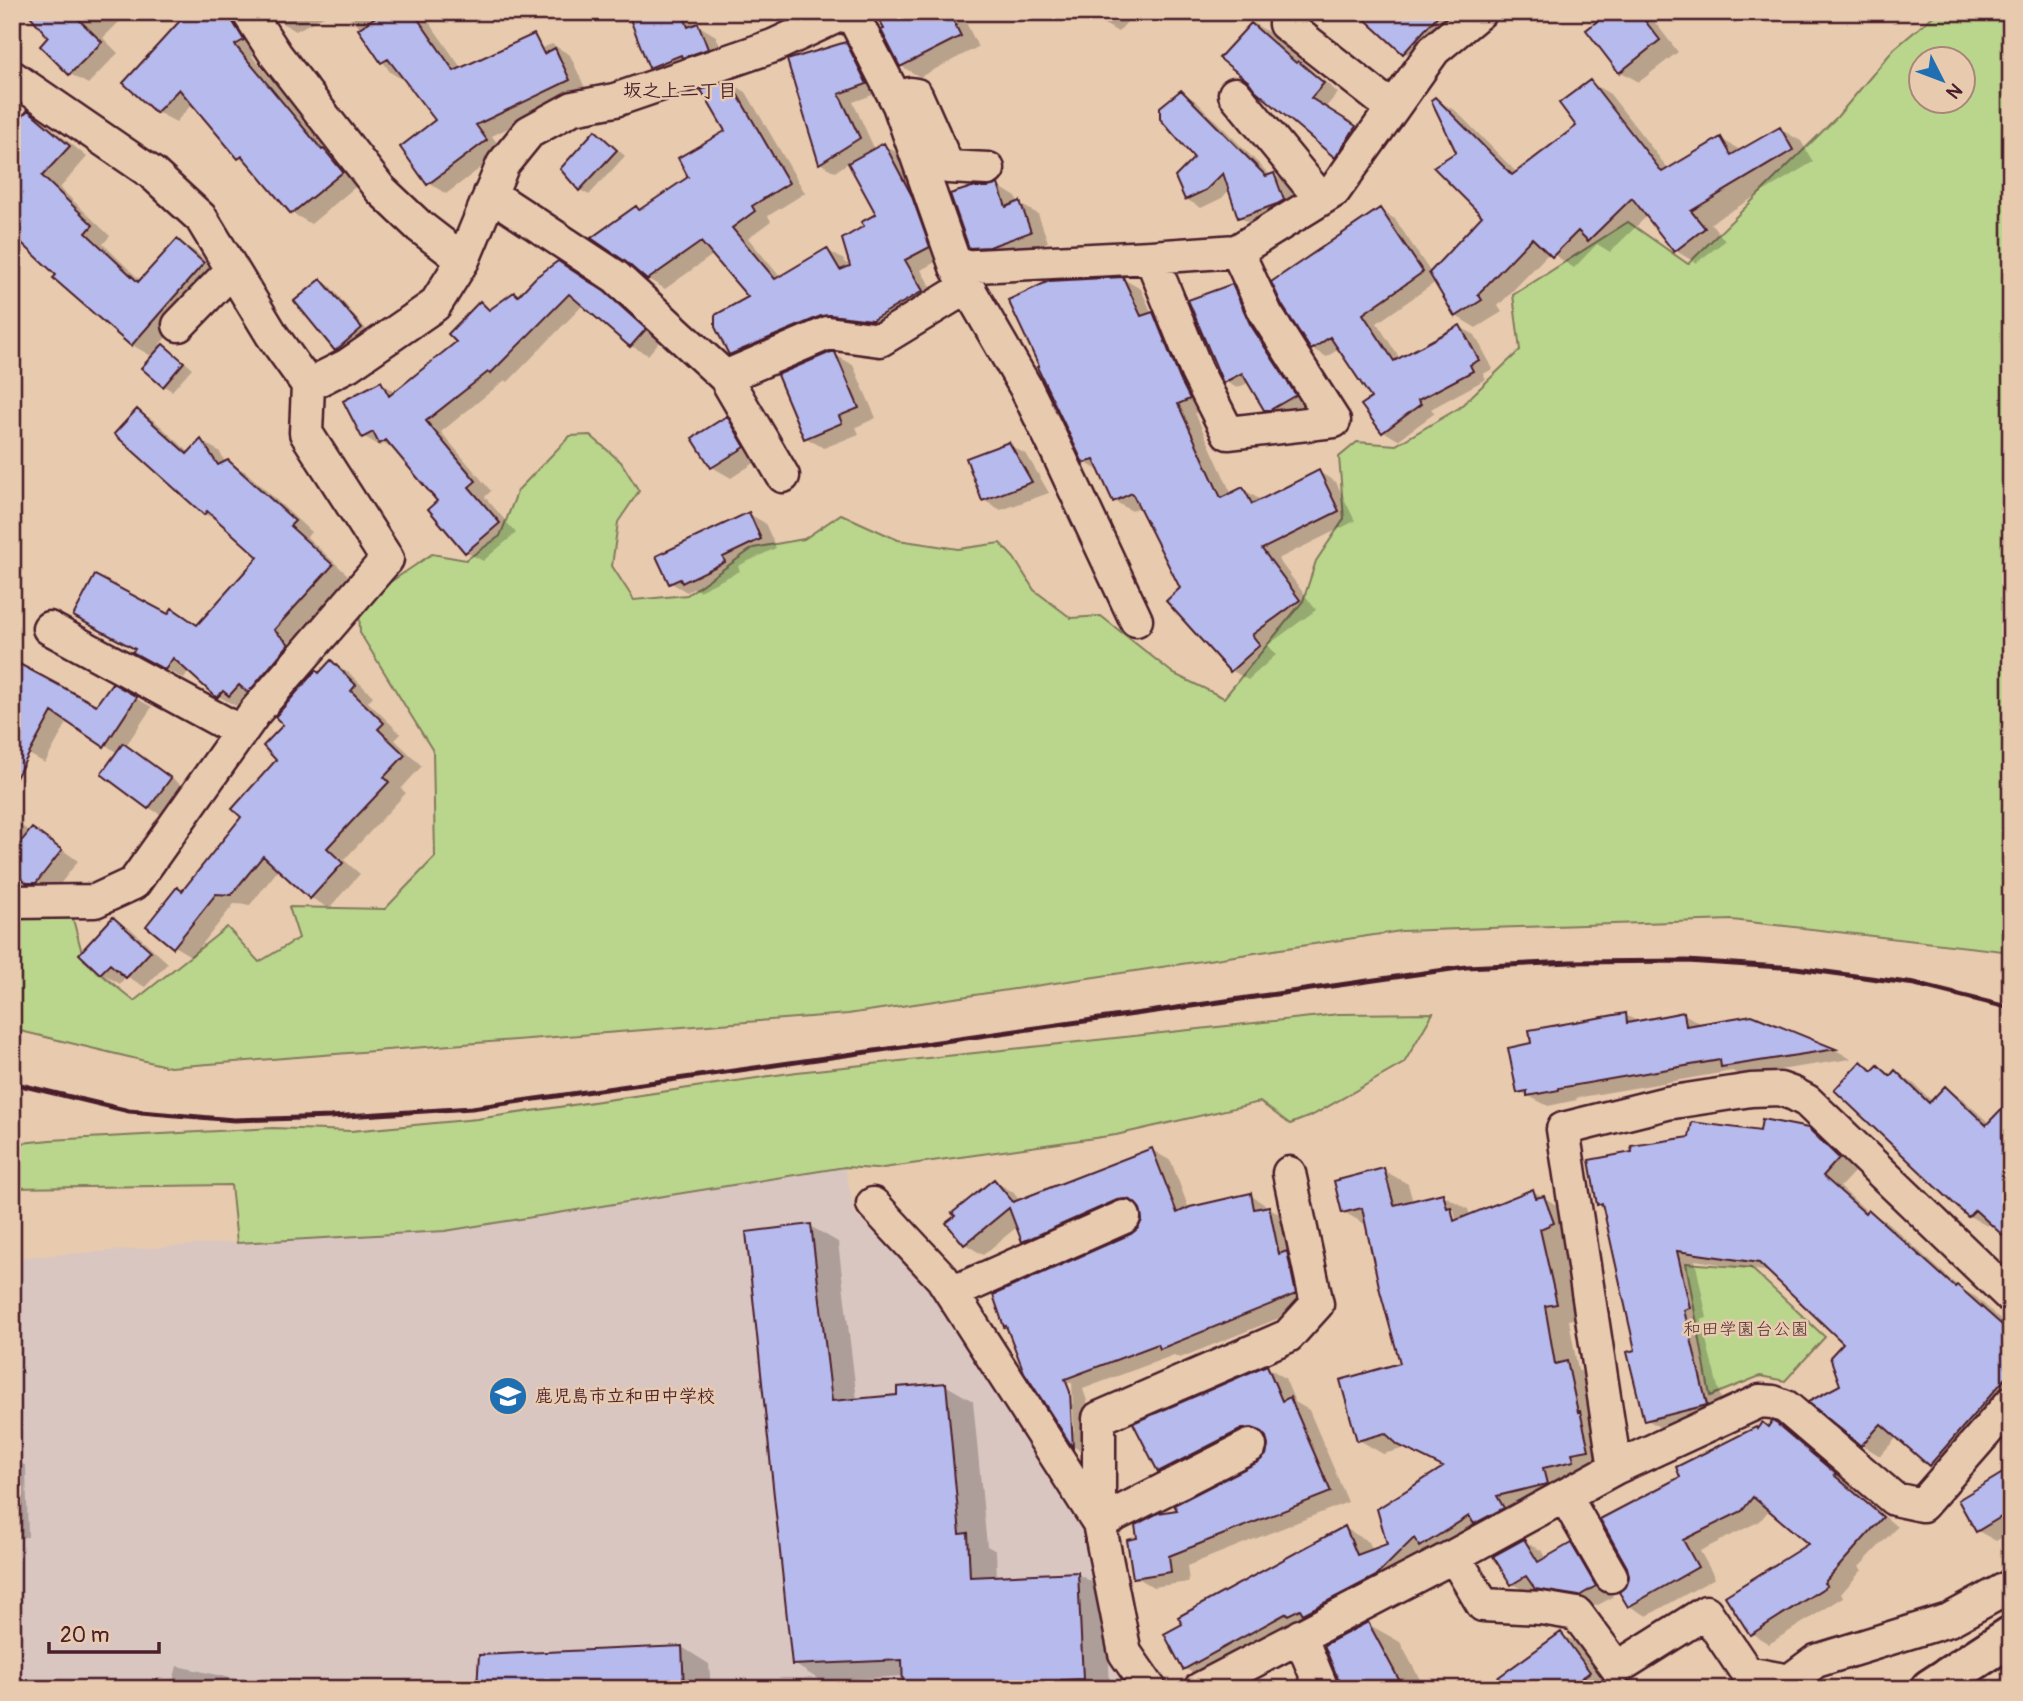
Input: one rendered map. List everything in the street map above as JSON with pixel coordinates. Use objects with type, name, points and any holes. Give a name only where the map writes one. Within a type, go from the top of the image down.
[{"type":"main road","points":[[1930,1689],[2011,1636]]},
{"type":"street","points":[[248,12],[276,55],[380,189],[419,226],[463,260]]},
{"type":"street","points":[[308,385],[348,365],[435,305],[463,260],[503,164],[529,132],[573,108],[615,100],[773,46],[848,12],[900,105],[962,277],[1026,388],[1136,620]]},
{"type":"street","points":[[725,377],[828,334],[880,340],[962,277],[1151,257],[1237,251],[1334,191],[1433,50],[1480,12]]},
{"type":"street","points":[[1285,24],[1392,108]]},
{"type":"street","points":[[12,77],[152,173],[201,218],[272,335],[308,385],[306,433],[387,559],[255,712],[134,883],[95,901],[12,902]]},
{"type":"street","points":[[891,90],[916,95],[948,167],[988,169]]},
{"type":"street","points":[[1235,94],[1321,199]]},
{"type":"street","points":[[490,194],[616,278],[725,377],[783,476]]},
{"type":"street","points":[[1151,257],[1197,372],[1228,433],[1334,421],[1266,314],[1237,251]]},
{"type":"street","points":[[179,325],[232,270]]},
{"type":"street","points":[[50,628],[241,732]]},
{"type":"street","points":[[1615,1468],[1563,1129],[1667,1103],[1751,1090],[1780,1089],[1794,1094],[1807,1101],[2011,1297]]},
{"type":"street","points":[[1150,1689],[1125,1653],[1099,1523],[1099,1418],[1288,1336],[1317,1304],[1289,1173]]},
{"type":"street","points":[[873,1204],[942,1278],[1099,1523]]},
{"type":"street","points":[[952,1293],[1124,1217]]},
{"type":"street","points":[[1200,1689],[1615,1468],[1760,1401],[1786,1407],[1894,1499],[1922,1505],[2011,1403]]},
{"type":"street","points":[[1099,1523],[1250,1446]]},
{"type":"street","points":[[1565,1496],[1611,1576]]},
{"type":"street","points":[[1454,1556],[1483,1605],[1541,1608],[1577,1614],[1617,1668],[1706,1612],[1747,1674],[1791,1685],[1816,1661],[1949,1620],[2011,1586]]},
{"type":"street","points":[[1300,1636],[1322,1689]]},
{"type":"shaded area","name":"鹿児島市立和田中学校","points":[[845,1167],[855,1214],[932,1286],[1098,1545],[1096,1589],[1109,1663],[1126,1689],[12,1689],[12,1258],[219,1243],[433,1233]]},
{"type":"green space","points":[[1938,12],[2011,12],[2011,952],[1732,920],[1401,931],[848,1014],[170,1067],[12,1029],[12,916],[70,908],[84,960],[134,1001],[227,927],[259,962],[299,938],[289,907],[385,909],[435,857],[433,751],[360,633],[359,603],[432,554],[466,560],[500,536],[518,490],[570,436],[590,435],[621,462],[639,491],[618,522],[612,566],[634,600],[687,595],[753,548],[804,539],[841,514],[898,540],[958,549],[1000,543],[1014,558],[1034,590],[1071,618],[1101,616],[1174,674],[1224,698],[1303,601],[1316,561],[1344,519],[1339,457],[1357,442],[1396,445],[1459,408],[1520,350],[1513,295],[1628,222],[1688,264],[1837,117],[1894,49]]},
{"type":"green space","points":[[1433,1013],[1404,1063],[1313,1115],[1290,1124],[1260,1102],[1116,1135],[876,1169],[845,1167],[445,1231],[237,1243],[231,1185],[12,1188],[12,1144],[273,1128],[351,1131],[477,1119],[797,1072],[1339,1014]]},
{"type":"green space","name":"和田学園台公園","points":[[1686,1263],[1751,1268],[1825,1337],[1785,1381],[1760,1376],[1710,1396]]},
{"type":"building","points":[[27,12],[71,12],[102,42],[69,75],[40,46],[48,37]]},
{"type":"building","points":[[188,12],[230,12],[244,40],[235,45],[343,172],[291,214],[242,156],[238,159],[179,89],[156,113],[123,83]]},
{"type":"building","points":[[383,12],[413,12],[454,71],[534,34],[544,54],[555,48],[570,80],[476,125],[487,140],[427,185],[400,147],[435,120],[388,59],[381,63],[358,29]]},
{"type":"building","points":[[646,12],[682,12],[688,27],[698,23],[708,49],[682,58],[681,55],[649,68],[630,19]]},
{"type":"building","points":[[899,12],[949,12],[961,36],[900,67],[881,30],[884,29],[880,22]]},
{"type":"building","points":[[1357,12],[1441,12],[1403,54]]},
{"type":"building","points":[[1609,12],[1638,12],[1660,40],[1619,73],[1586,30]]},
{"type":"building","points":[[1251,23],[1296,63],[1298,61],[1324,83],[1311,98],[1356,126],[1335,158],[1219,58]]},
{"type":"building","points":[[846,42],[867,84],[839,94],[860,138],[819,164],[787,60]]},
{"type":"building","points":[[729,80],[789,183],[752,206],[755,211],[732,228],[775,279],[827,248],[840,270],[850,266],[842,239],[864,226],[861,222],[876,214],[848,163],[884,143],[911,194],[930,247],[905,260],[923,291],[872,320],[821,316],[729,355],[715,327],[715,315],[748,297],[701,242],[647,280],[591,238],[636,206],[639,210],[688,177],[678,158],[725,131],[701,90]]},
{"type":"building","points":[[1590,80],[1662,172],[1721,137],[1731,155],[1780,127],[1793,150],[1691,211],[1705,228],[1674,252],[1632,198],[1588,241],[1578,231],[1552,257],[1532,238],[1478,294],[1482,300],[1455,317],[1429,273],[1482,216],[1433,167],[1456,152],[1431,100],[1435,97],[1512,175],[1576,126],[1559,103]]},
{"type":"building","points":[[1181,90],[1266,176],[1274,173],[1284,200],[1238,218],[1223,173],[1206,190],[1185,200],[1175,177],[1194,158],[1160,119],[1160,107]]},
{"type":"building","points":[[28,110],[70,146],[42,176],[93,225],[86,233],[138,282],[177,239],[204,263],[131,346],[53,278],[56,275],[12,234],[12,127]]},
{"type":"building","points":[[595,130],[617,150],[579,191],[560,169]]},
{"type":"building","points":[[998,184],[1006,207],[1020,201],[1031,232],[989,247],[969,248],[950,194],[972,187]]},
{"type":"building","points":[[1380,208],[1423,272],[1363,314],[1394,361],[1460,325],[1479,360],[1470,365],[1473,371],[1418,400],[1421,404],[1382,433],[1361,405],[1371,398],[1330,337],[1311,350],[1282,305],[1271,282]]},
{"type":"building","points":[[558,261],[605,292],[646,329],[630,347],[569,294],[490,374],[488,372],[426,421],[476,481],[469,487],[500,523],[465,553],[428,509],[437,501],[386,440],[379,444],[373,432],[362,438],[343,401],[381,381],[389,396],[456,342],[448,334],[480,301],[489,310],[514,292],[518,296],[536,277]]},
{"type":"building","points":[[1123,277],[1141,316],[1153,312],[1190,399],[1178,404],[1221,498],[1243,487],[1252,504],[1319,470],[1339,511],[1262,549],[1300,600],[1252,635],[1260,645],[1230,672],[1166,601],[1180,588],[1132,493],[1113,502],[1094,460],[1083,463],[1008,300],[1049,281]]},
{"type":"building","points":[[321,279],[362,328],[335,351],[294,301]]},
{"type":"building","points":[[1232,284],[1250,324],[1296,395],[1270,410],[1264,410],[1242,373],[1223,383],[1188,300]]},
{"type":"building","points":[[163,344],[184,362],[163,387],[141,368]]},
{"type":"building","points":[[835,352],[859,408],[839,416],[842,423],[804,439],[777,375]]},
{"type":"building","points":[[137,409],[187,454],[201,439],[218,465],[228,460],[295,521],[290,526],[333,565],[274,630],[289,644],[248,693],[239,685],[229,696],[223,691],[217,698],[173,658],[165,670],[132,652],[135,649],[73,616],[95,575],[168,614],[172,608],[197,625],[258,557],[207,511],[204,515],[114,434]]},
{"type":"building","points":[[727,416],[745,447],[711,468],[692,438]]},
{"type":"building","points":[[1009,442],[1032,482],[982,501],[966,458]]},
{"type":"building","points":[[749,512],[761,539],[723,557],[725,562],[682,583],[680,579],[669,584],[656,556]]},
{"type":"building","points":[[12,660],[96,705],[112,683],[137,697],[104,747],[52,712],[12,785]]},
{"type":"building","points":[[331,660],[356,685],[351,691],[384,723],[378,729],[405,755],[384,777],[389,782],[327,848],[343,863],[310,899],[263,856],[231,895],[216,894],[173,948],[146,926],[177,887],[182,891],[241,817],[232,809],[276,760],[263,746],[283,725],[275,717],[316,670],[319,673]]},
{"type":"building","points":[[123,743],[171,778],[148,809],[101,774]]},
{"type":"building","points":[[32,828],[62,850],[36,883],[27,883],[12,872],[12,853]]},
{"type":"building","points":[[113,917],[151,951],[126,978],[110,964],[100,974],[79,954]]},
{"type":"building","points":[[1684,1012],[1686,1026],[1752,1015],[1836,1049],[1721,1067],[1720,1060],[1527,1096],[1527,1091],[1517,1093],[1508,1048],[1531,1043],[1529,1030],[1626,1013],[1627,1023]]},
{"type":"building","points":[[1861,1061],[1872,1071],[1878,1065],[1890,1076],[1895,1070],[1929,1103],[1945,1086],[1986,1125],[2011,1099],[2011,1243],[1975,1210],[1968,1217],[1834,1090]]},
{"type":"building","points":[[1762,1119],[1808,1128],[1839,1158],[1823,1176],[1865,1213],[1868,1209],[2011,1333],[2011,1372],[1929,1466],[1881,1424],[1861,1446],[1808,1402],[1840,1385],[1830,1357],[1843,1343],[1759,1263],[1677,1251],[1690,1308],[1684,1310],[1707,1405],[1644,1421],[1627,1352],[1635,1350],[1602,1203],[1597,1205],[1589,1160],[1632,1152],[1631,1146],[1689,1137],[1692,1122],[1760,1131]]},
{"type":"building","points":[[1152,1148],[1177,1213],[1190,1207],[1251,1193],[1254,1209],[1269,1206],[1279,1254],[1287,1251],[1296,1294],[1160,1349],[1158,1344],[1065,1379],[1070,1392],[1073,1448],[1024,1372],[993,1295],[1131,1234],[1142,1220],[1140,1209],[1127,1199],[1117,1200],[1022,1242],[1009,1208],[964,1245],[946,1223],[955,1216],[952,1213],[994,1179],[1013,1202]]},
{"type":"building","points":[[1384,1168],[1394,1205],[1443,1193],[1447,1208],[1451,1207],[1454,1221],[1533,1189],[1536,1198],[1544,1196],[1554,1223],[1540,1229],[1557,1304],[1545,1306],[1555,1364],[1567,1361],[1589,1450],[1572,1453],[1574,1461],[1543,1468],[1547,1484],[1497,1496],[1504,1508],[1474,1524],[1469,1516],[1420,1547],[1414,1538],[1376,1576],[1303,1614],[1300,1609],[1288,1615],[1287,1613],[1183,1670],[1164,1634],[1182,1624],[1178,1617],[1345,1526],[1357,1555],[1387,1544],[1377,1509],[1443,1467],[1398,1445],[1385,1433],[1357,1441],[1340,1380],[1400,1363],[1380,1291],[1362,1208],[1342,1213],[1334,1181]]},
{"type":"building","points":[[811,1224],[832,1401],[897,1395],[897,1387],[946,1383],[960,1534],[968,1533],[970,1577],[1078,1572],[1083,1679],[1061,1680],[1061,1687],[903,1689],[902,1660],[792,1665],[746,1232]]},
{"type":"building","points":[[1267,1365],[1282,1401],[1290,1397],[1331,1492],[1169,1556],[1171,1572],[1133,1578],[1127,1540],[1137,1538],[1135,1525],[1158,1513],[1177,1510],[1174,1505],[1258,1462],[1266,1455],[1268,1446],[1261,1431],[1242,1429],[1158,1472],[1133,1423]]},
{"type":"building","points":[[1772,1421],[1883,1517],[1824,1583],[1827,1586],[1750,1635],[1725,1596],[1808,1544],[1753,1497],[1742,1511],[1683,1540],[1698,1567],[1628,1607],[1619,1592],[1627,1585],[1627,1567],[1600,1519],[1680,1477],[1676,1467],[1756,1427],[1757,1429],[1762,1422],[1768,1427]]},
{"type":"building","points":[[2011,1468],[2011,1511],[1976,1532],[1958,1500]]},
{"type":"building","points":[[1524,1539],[1538,1562],[1571,1543],[1596,1586],[1579,1596],[1535,1589],[1526,1576],[1511,1585],[1493,1556]]},
{"type":"building","points":[[1368,1622],[1404,1689],[1342,1689],[1324,1645]]},
{"type":"building","points":[[1561,1632],[1590,1672],[1567,1689],[1482,1689]]},
{"type":"building","points":[[682,1646],[684,1689],[477,1689],[479,1655]]},
{"type":"railway","points":[[12,1083],[129,1111],[234,1120],[472,1108],[1466,967],[1571,962],[1687,961],[1796,968],[1915,984],[2011,1008]]},
{"type":"place","name":"鹿児島市立和田中学校","points":[[508,1396]]},
{"type":"district","name":"坂之上二丁目","points":[[680,90]]}]
